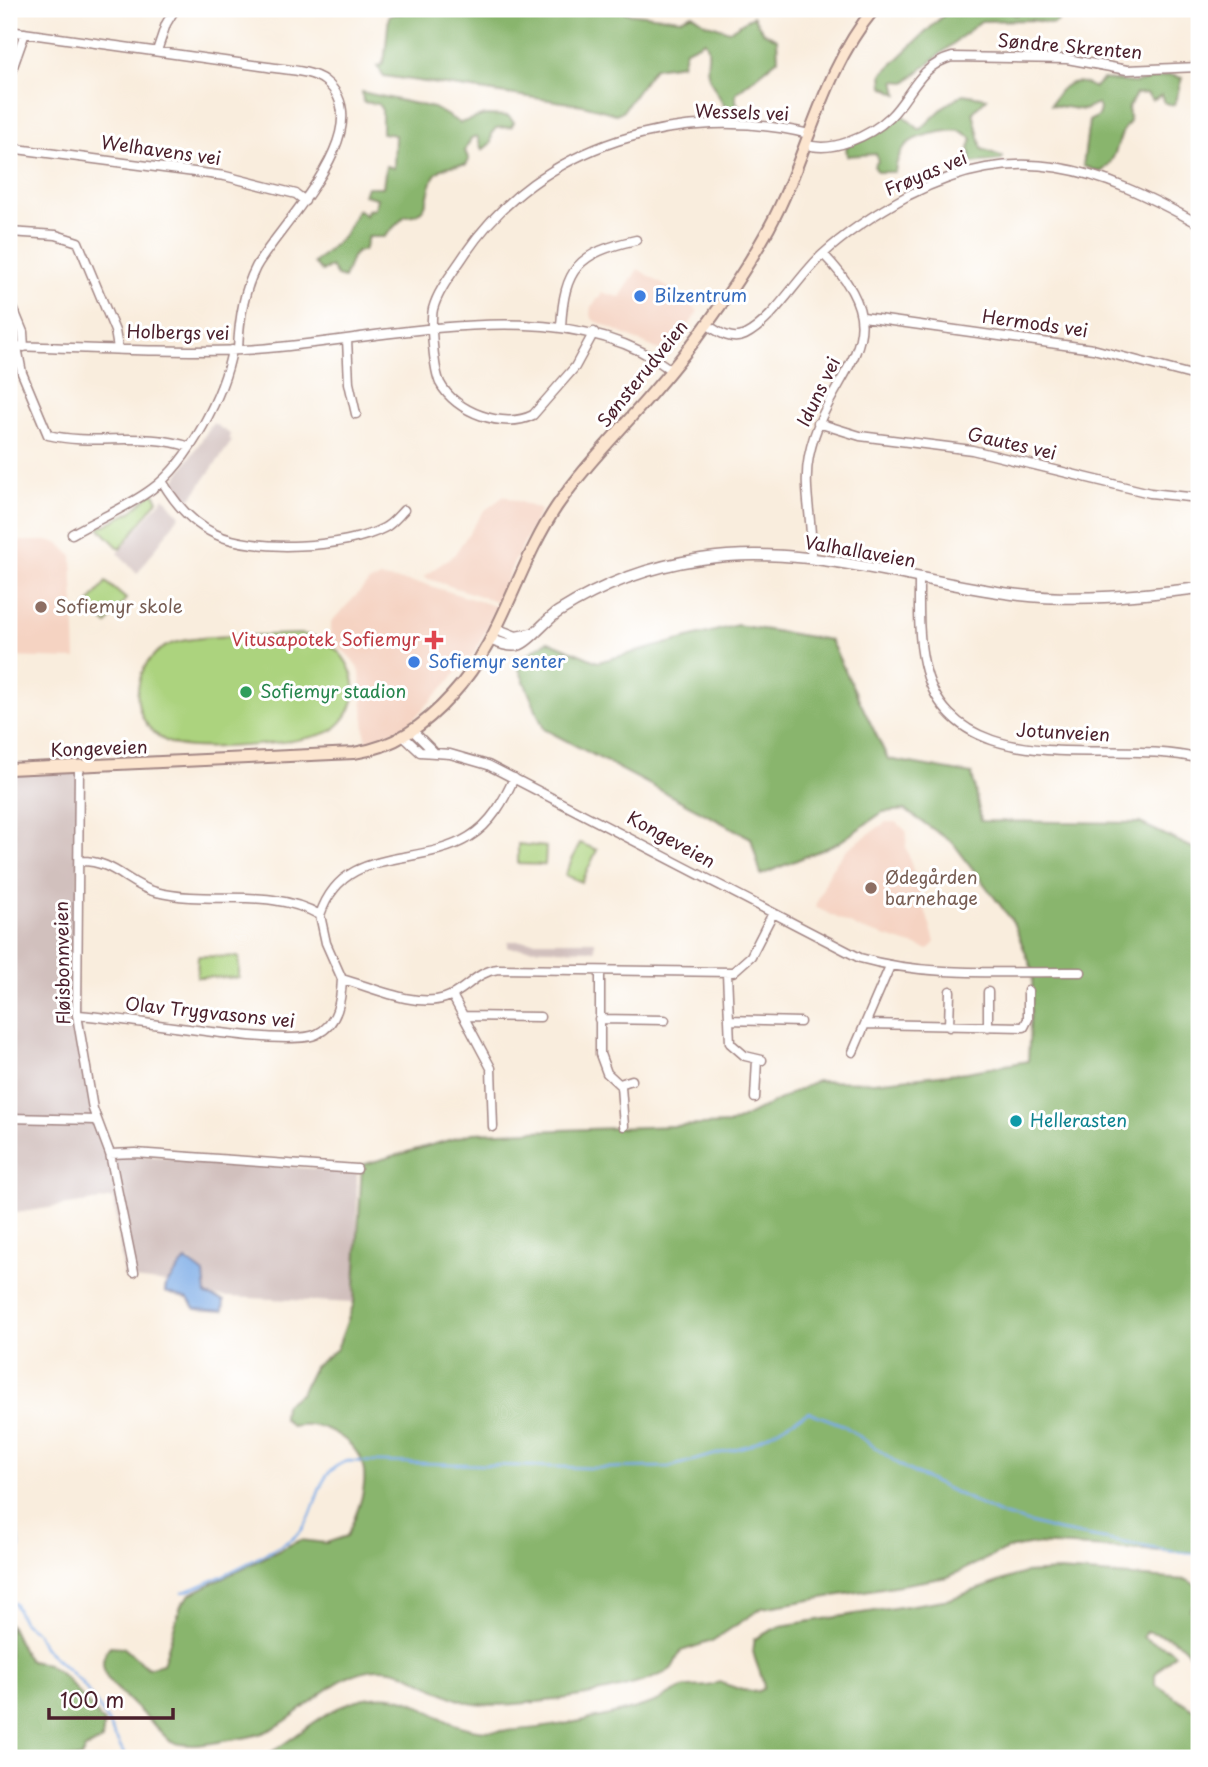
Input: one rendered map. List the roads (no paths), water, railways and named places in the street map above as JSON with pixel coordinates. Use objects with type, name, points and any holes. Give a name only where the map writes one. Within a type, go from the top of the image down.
[{"type":"main road","name":"Sønsterudveien","points":[[409,734],[453,695],[495,635],[537,540],[554,511],[671,370],[706,324],[764,236],[840,59],[873,9]]},
{"type":"main road","name":"Kongeveien","points":[[9,769],[354,753],[382,747],[409,734]]},
{"type":"street","points":[[157,51],[166,24],[175,9]]},
{"type":"street","points":[[9,31],[310,74],[325,81],[335,94],[341,114],[338,138],[329,163],[256,268],[242,308],[235,350],[223,383],[190,447],[162,481],[139,498],[72,534]]},
{"type":"street","points":[[9,78],[26,33]]},
{"type":"street","name":"Søndre Skrenten","points":[[807,139],[818,148],[834,147],[881,124],[894,112],[915,82],[938,63],[952,57],[1067,59],[1127,70],[1199,67]]},
{"type":"street","name":"Wessels vei","points":[[594,332],[575,367],[550,400],[533,415],[516,421],[497,420],[479,414],[447,393],[436,372],[432,318],[436,301],[487,225],[527,187],[564,163],[613,142],[678,127],[746,125],[807,139]]},
{"type":"street","name":"Welhavens vei","points":[[9,148],[225,176],[296,194],[305,201]]},
{"type":"street","name":"Frøyas vei","points":[[706,324],[730,336],[744,335],[769,314],[823,254],[858,226],[916,192],[967,172],[1003,164],[1053,166],[1089,174],[1151,198],[1199,223]]},
{"type":"street","points":[[9,232],[56,235],[78,242],[115,331],[118,348]]},
{"type":"street","points":[[561,327],[564,295],[572,270],[584,258],[601,250],[636,240]]},
{"type":"street","points":[[823,254],[850,285],[863,317]]},
{"type":"street","points":[[9,298],[23,332],[17,346],[22,373],[48,435],[70,440],[172,440],[190,447]]},
{"type":"street","name":"Hermods vei","points":[[863,317],[1085,347],[1138,358],[1199,377]]},
{"type":"street","name":"Iduns vei","points":[[811,557],[805,482],[818,422],[856,351],[863,317]]},
{"type":"street","name":"Holbergs vei","points":[[17,346],[235,350],[433,330],[512,325],[561,327],[594,332],[624,342],[671,370]]},
{"type":"street","points":[[347,339],[348,376],[356,414]]},
{"type":"street","name":"Gautes vei","points":[[818,422],[860,436],[972,450],[1150,493],[1199,498]]},
{"type":"street","points":[[162,481],[187,514],[214,534],[268,546],[318,543],[371,533],[386,527],[404,510]]},
{"type":"street","name":"Valhallaveien","points":[[495,635],[516,646],[526,642],[531,633],[555,614],[594,592],[666,566],[735,555],[811,557],[1005,593],[1063,598],[1199,588]]},
{"type":"street","name":"Jotunveien","points":[[919,578],[922,653],[928,677],[942,703],[975,733],[1015,748],[1156,752],[1199,757]]},
{"type":"street","name":"Kongeveien","points":[[409,734],[418,751],[433,751],[476,761],[514,778],[772,915],[860,958],[890,966],[1081,972]]},
{"type":"street","name":"Fløisbonnveien","points":[[79,767],[77,1016],[96,1120],[110,1154],[134,1272]]},
{"type":"street","points":[[514,778],[503,802],[485,825],[470,837],[434,851],[361,866],[341,878],[329,894],[320,915],[326,943],[342,979],[410,998],[433,1000],[452,995],[476,976],[498,969],[727,973],[742,967],[751,956],[772,915]]},
{"type":"street","points":[[79,861],[103,863],[141,887],[160,894],[289,901],[320,915]]},
{"type":"street","points":[[853,1052],[890,966]]},
{"type":"street","points":[[600,971],[602,1062],[607,1073],[620,1084],[624,1102],[624,1126]]},
{"type":"street","points":[[727,973],[732,1046],[745,1056],[759,1059],[755,1098]]},
{"type":"street","name":"Olav Trygvasons vei","points":[[77,1016],[306,1038],[325,1029],[337,1014],[342,979]]},
{"type":"street","points":[[949,1027],[950,991]]},
{"type":"street","points":[[867,1024],[1024,1027],[1028,1019],[1028,991]]},
{"type":"street","points":[[988,992],[988,1027]]},
{"type":"street","points":[[452,995],[491,1068],[494,1127]]},
{"type":"street","points":[[464,1016],[540,1017]]},
{"type":"street","points":[[599,1019],[665,1020]]},
{"type":"street","points":[[729,1020],[800,1022]]},
{"type":"street","points":[[620,1084],[632,1080]]},
{"type":"street","points":[[9,1118],[96,1120]]},
{"type":"street","points":[[110,1154],[135,1153],[357,1168]]},
{"type":"water","points":[[186,1260],[204,1274],[206,1295],[224,1301],[223,1311],[196,1309],[188,1299],[165,1292],[166,1285]]},
{"type":"waterway","points":[[183,1592],[243,1566],[298,1534],[305,1525],[328,1474],[336,1466],[348,1461],[593,1468],[669,1467],[750,1445],[809,1412],[843,1425],[906,1469],[1002,1515],[1055,1530],[1168,1551],[1199,1554]]},
{"type":"waterway","points":[[9,1517],[15,1525],[19,1543],[9,1589]]},
{"type":"waterway","points":[[9,1592],[10,1597]]},
{"type":"waterway","points":[[14,1603],[23,1622],[37,1633],[43,1647],[81,1682],[103,1713],[126,1758]]},
{"type":"place","name":"Bilzentrum","points":[[640,296]]},
{"type":"place","name":"Sofiemyr skole","points":[[41,607]]},
{"type":"place","name":"Vitusapotek Sofiemyr","points":[[434,640]]},
{"type":"place","name":"Sofiemyr senter","points":[[414,662]]},
{"type":"place","name":"Sofiemyr stadion","points":[[246,692]]},
{"type":"place","name":"Ødegården barnehage","points":[[871,888]]},
{"type":"place","name":"Hellerasten","points":[[1016,1121]]}]
